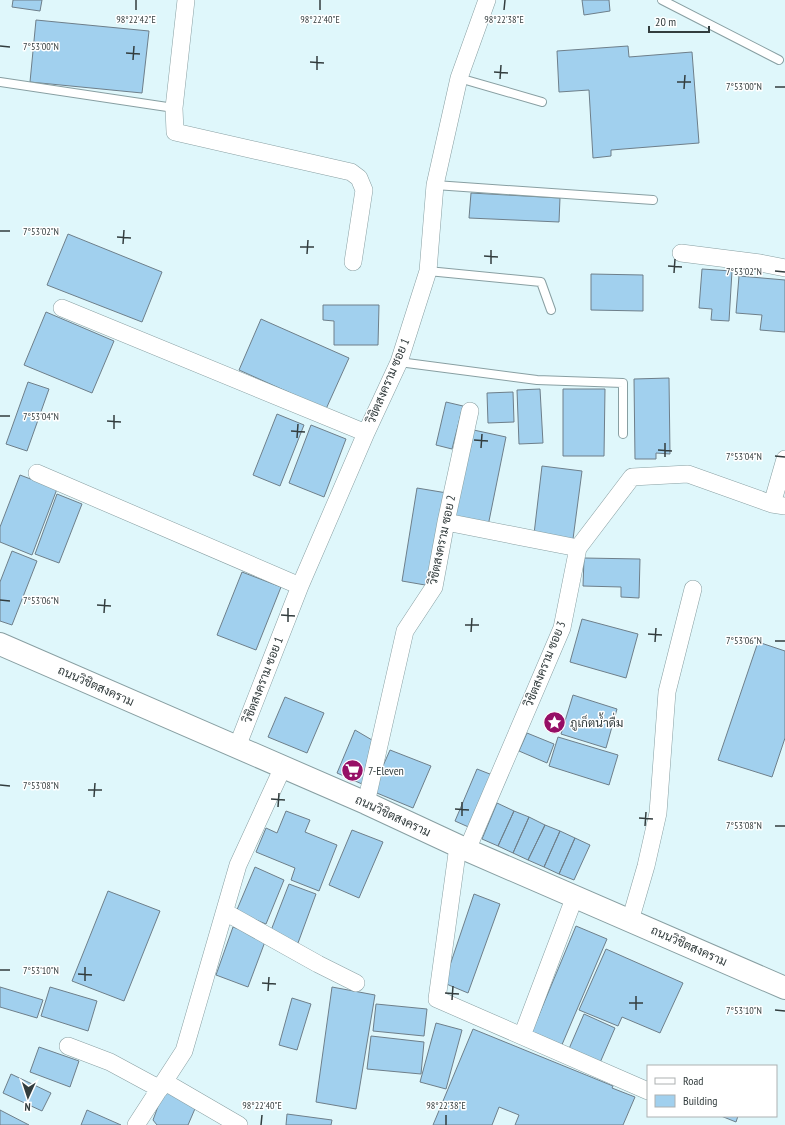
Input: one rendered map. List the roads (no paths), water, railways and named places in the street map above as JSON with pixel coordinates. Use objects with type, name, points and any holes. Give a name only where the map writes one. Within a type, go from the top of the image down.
[{"type":"street","points":[[186,0],[174,108],[175,132],[351,172],[359,178],[364,190],[353,262]]},
{"type":"street","name":"วิชิตสงคราม ซอย 1","points":[[237,747],[300,586],[366,433],[399,362],[428,271],[435,185],[459,78],[487,0]]},
{"type":"street","points":[[681,253],[760,263],[785,268]]},
{"type":"street","points":[[62,308],[366,433]]},
{"type":"street","name":"วิชิตสงคราม ซอย 2","points":[[366,803],[405,631],[434,588],[446,522],[470,411]]},
{"type":"street","points":[[778,505],[785,459]]},
{"type":"street","points":[[37,473],[300,586]]},
{"type":"street","name":"วิชิตสงคราม ซอย 3","points":[[522,1036],[437,999],[463,848],[562,628],[578,548],[632,477],[688,474],[778,505]]},
{"type":"street","points":[[446,522],[578,548]]},
{"type":"street","points":[[630,921],[646,866],[658,813],[667,692],[693,589]]},
{"type":"street","name":"ถนนวิชิตสงคราม","points":[[0,644],[366,803],[463,848],[785,988]]},
{"type":"street","points":[[141,1122],[184,1051],[238,865],[283,767]]},
{"type":"street","points":[[575,896],[522,1036],[647,1091]]},
{"type":"street","points":[[225,912],[318,964],[356,983]]},
{"type":"street","points":[[68,1046],[110,1062],[162,1086],[239,1125]]},
{"type":"lane","points":[[662,0],[779,60]]},
{"type":"lane","points":[[459,78],[542,102]]},
{"type":"lane","points":[[0,82],[174,108]]},
{"type":"lane","points":[[435,185],[653,200]]},
{"type":"lane","points":[[428,271],[540,282],[551,310]]},
{"type":"lane","points":[[399,362],[537,380],[623,383],[623,434]]},
{"type":"place","name":"ภูเก็ตน้ำดื่ม","points":[[554,723]]},
{"type":"place","name":"7-Eleven","points":[[352,771]]}]
